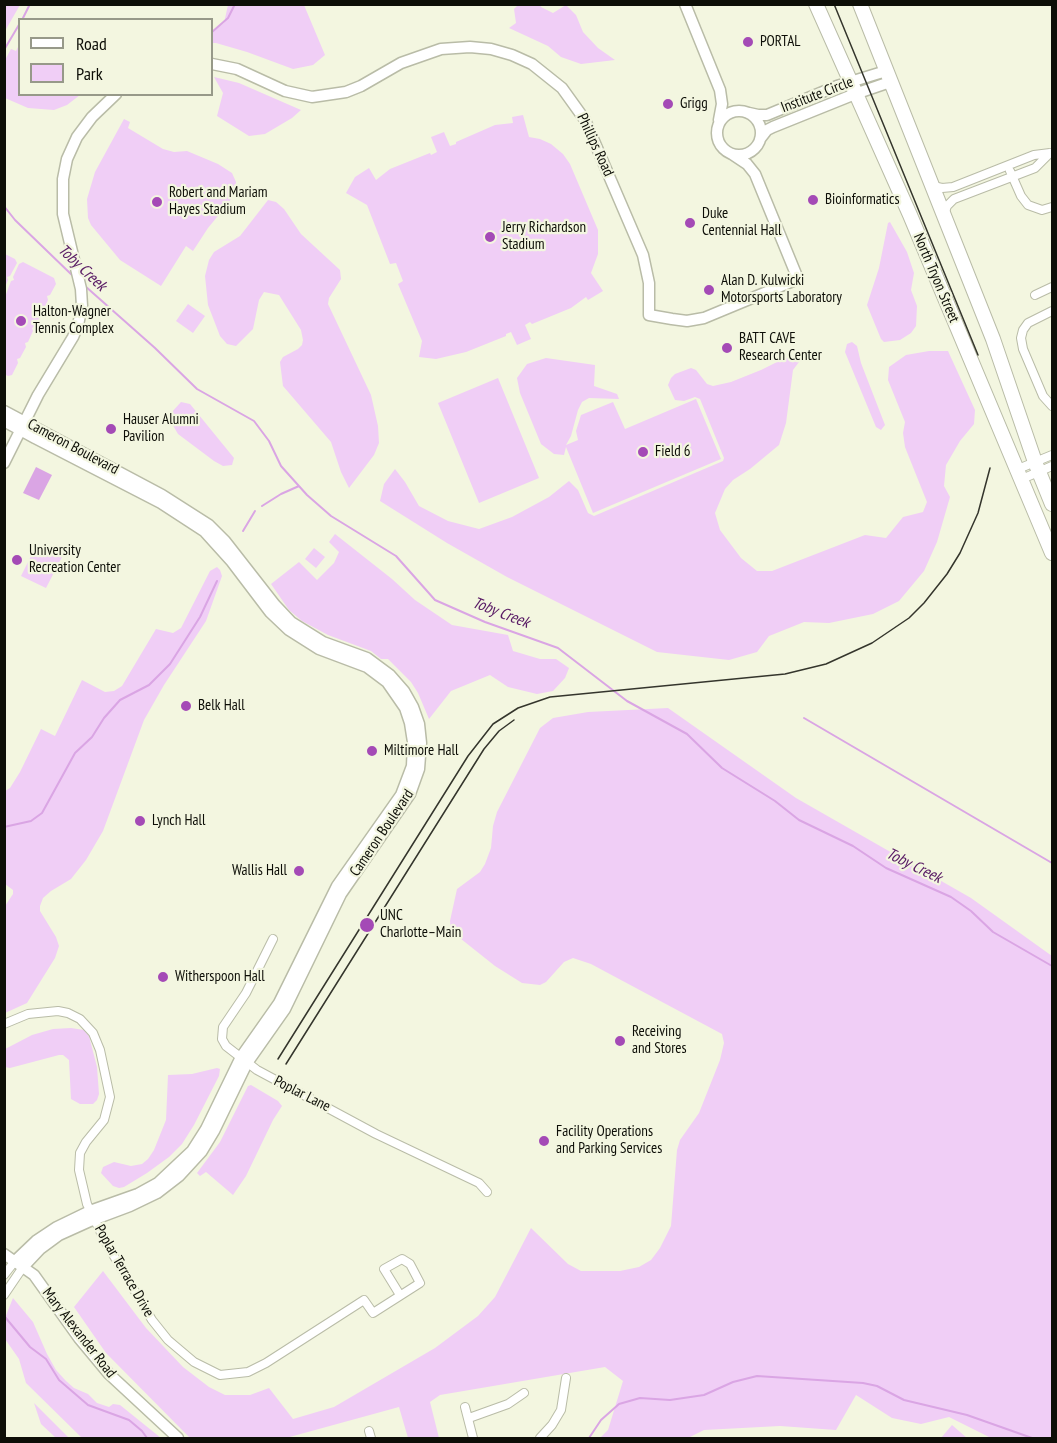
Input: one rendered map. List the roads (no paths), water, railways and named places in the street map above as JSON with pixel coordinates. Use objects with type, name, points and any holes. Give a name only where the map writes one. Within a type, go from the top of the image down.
[{"type":"main road","name":"North Tryon Street","points":[[816,4],[910,215],[1053,553]]},
{"type":"main road","name":"North Tryon Street","points":[[860,4],[993,339],[1037,467],[1053,504]]},
{"type":"street","points":[[685,4],[720,90],[722,108],[716,133],[719,143],[723,149],[747,164],[755,174]]},
{"type":"street","name":"Phillips Road","points":[[213,64],[243,71],[285,91],[312,97],[346,92],[401,63],[441,49],[476,47],[512,55],[536,66],[571,98],[585,120],[643,255],[649,283],[649,315],[680,320],[699,319],[798,279],[755,174]]},
{"type":"street","name":"Institute Circle","points":[[718,123],[730,112],[767,115],[888,76]]},
{"type":"street","name":"Institute Circle","points":[[732,154],[746,154],[752,151],[770,128],[853,88]]},
{"type":"street","points":[[720,90],[732,104],[747,112],[759,124],[759,141],[754,160],[755,174]]},
{"type":"street","points":[[4,463],[42,387],[72,337],[81,312],[81,284],[61,204],[66,165],[73,145],[87,122],[114,96]]},
{"type":"street","points":[[933,186],[953,187],[1039,154],[1050,153],[1039,166],[954,199],[947,206],[944,214]]},
{"type":"street","points":[[1008,165],[1021,196],[1028,205],[1042,210],[1053,207]]},
{"type":"street","points":[[1035,294],[1053,287]]},
{"type":"street","points":[[1053,311],[1028,323],[1023,330],[1022,338],[1023,349],[1043,396],[1053,406]]},
{"type":"street","name":"Cameron Boulevard","points":[[4,411],[22,426],[184,517],[214,540],[270,612],[289,630],[319,648],[367,667],[382,678],[405,708],[413,735],[410,772],[399,799],[346,879],[276,1009],[244,1060],[206,1129],[182,1162],[165,1178],[146,1190],[50,1231],[19,1264],[4,1275]]},
{"type":"street","name":"Cameron Boulevard","points":[[4,421],[22,426]]},
{"type":"street","points":[[1020,474],[1037,467],[1053,455]]},
{"type":"street","points":[[1037,467],[1053,466]]},
{"type":"street","name":"Poplar Lane","points":[[273,939],[250,986],[222,1031],[223,1042],[244,1060],[357,1124],[479,1183],[488,1192]]},
{"type":"street","name":"Poplar Terrace Drive","points":[[4,1024],[28,1014],[58,1011],[72,1014],[80,1019],[96,1037],[110,1097],[104,1120],[84,1144],[79,1158],[80,1174],[92,1215],[157,1328],[194,1362],[220,1375],[241,1373],[258,1367],[364,1300],[373,1313],[420,1283],[410,1264],[402,1259],[384,1269],[400,1295]]},
{"type":"street","name":"Mary Alexander Road","points":[[4,1254],[36,1277],[79,1338],[109,1374],[178,1438]]},
{"type":"street","name":"Cameron Boulevard","points":[[4,1295],[19,1264]]},
{"type":"street","points":[[540,1438],[552,1425],[561,1410],[566,1378]]},
{"type":"street","points":[[469,1418],[508,1404],[524,1393]]},
{"type":"street","points":[[465,1407],[473,1438]]},
{"type":"waterway","points":[[23,18],[30,4]]},
{"type":"waterway","points":[[213,31],[228,18],[235,4]]},
{"type":"waterway","points":[[4,50],[18,26]]},
{"type":"waterway","name":"Toby Creek","points":[[4,206],[15,220],[74,277]]},
{"type":"waterway","name":"Toby Creek","points":[[85,286],[197,389],[254,421],[269,441],[281,466],[307,495],[331,516],[396,556],[435,600],[485,622],[558,648],[627,701],[687,734],[722,768],[775,801],[799,820],[853,846],[886,868],[951,897],[971,911],[993,932],[1052,966]]},
{"type":"waterway","points":[[262,506],[299,486]]},
{"type":"waterway","points":[[243,531],[255,511]]},
{"type":"waterway","points":[[4,827],[31,821],[42,813],[75,753],[92,737],[104,718],[120,700],[149,685],[170,664],[200,617],[217,581]]},
{"type":"waterway","points":[[804,718],[1052,863]]},
{"type":"waterway","points":[[5,1317],[30,1347],[46,1359],[59,1380],[88,1405],[129,1420],[147,1438]]},
{"type":"waterway","points":[[589,1438],[601,1420],[619,1404],[640,1398],[670,1400],[704,1395],[733,1382],[757,1376],[863,1383],[877,1386],[904,1400],[967,1415],[1032,1438]]},
{"type":"tram line","points":[[834,4],[978,355]]},
{"type":"tram line","points":[[278,1059],[468,756],[493,724],[518,708],[550,697],[785,674],[826,664],[872,643],[909,618],[947,574],[960,553],[978,513],[990,468]]},
{"type":"tram line","points":[[286,1064],[484,749],[499,731],[514,720]]},
{"type":"place","name":"PORTAL","points":[[748,42]]},
{"type":"place","name":"Grigg","points":[[668,104]]},
{"type":"place","name":"Bioinformatics","points":[[813,200]]},
{"type":"place","name":"Robert and Mariam Hayes Stadium","points":[[157,202]]},
{"type":"place","name":"Duke Centennial Hall","points":[[690,223]]},
{"type":"place","name":"Jerry Richardson Stadium","points":[[490,237]]},
{"type":"place","name":"Alan D. Kulwicki Motorsports Laboratory","points":[[709,290]]},
{"type":"place","name":"Halton-Wagner Tennis Complex","points":[[21,321]]},
{"type":"place","name":"BATT CAVE Research Center","points":[[727,348]]},
{"type":"place","name":"Hauser Alumni Pavilion","points":[[111,429]]},
{"type":"place","name":"Field 6","points":[[643,452]]},
{"type":"place","name":"University Recreation Center","points":[[17,560]]},
{"type":"place","name":"Belk Hall","points":[[186,706]]},
{"type":"place","name":"Miltimore Hall","points":[[372,751]]},
{"type":"place","name":"Lynch Hall","points":[[140,821]]},
{"type":"place","name":"Wallis Hall","points":[[299,871]]},
{"type":"place","name":"UNC Charlotte–Main","points":[[367,925]]},
{"type":"place","name":"Witherspoon Hall","points":[[163,977]]},
{"type":"place","name":"Receiving and Stores","points":[[620,1041]]},
{"type":"place","name":"Facility Operations and Parking Services","points":[[544,1141]]}]
